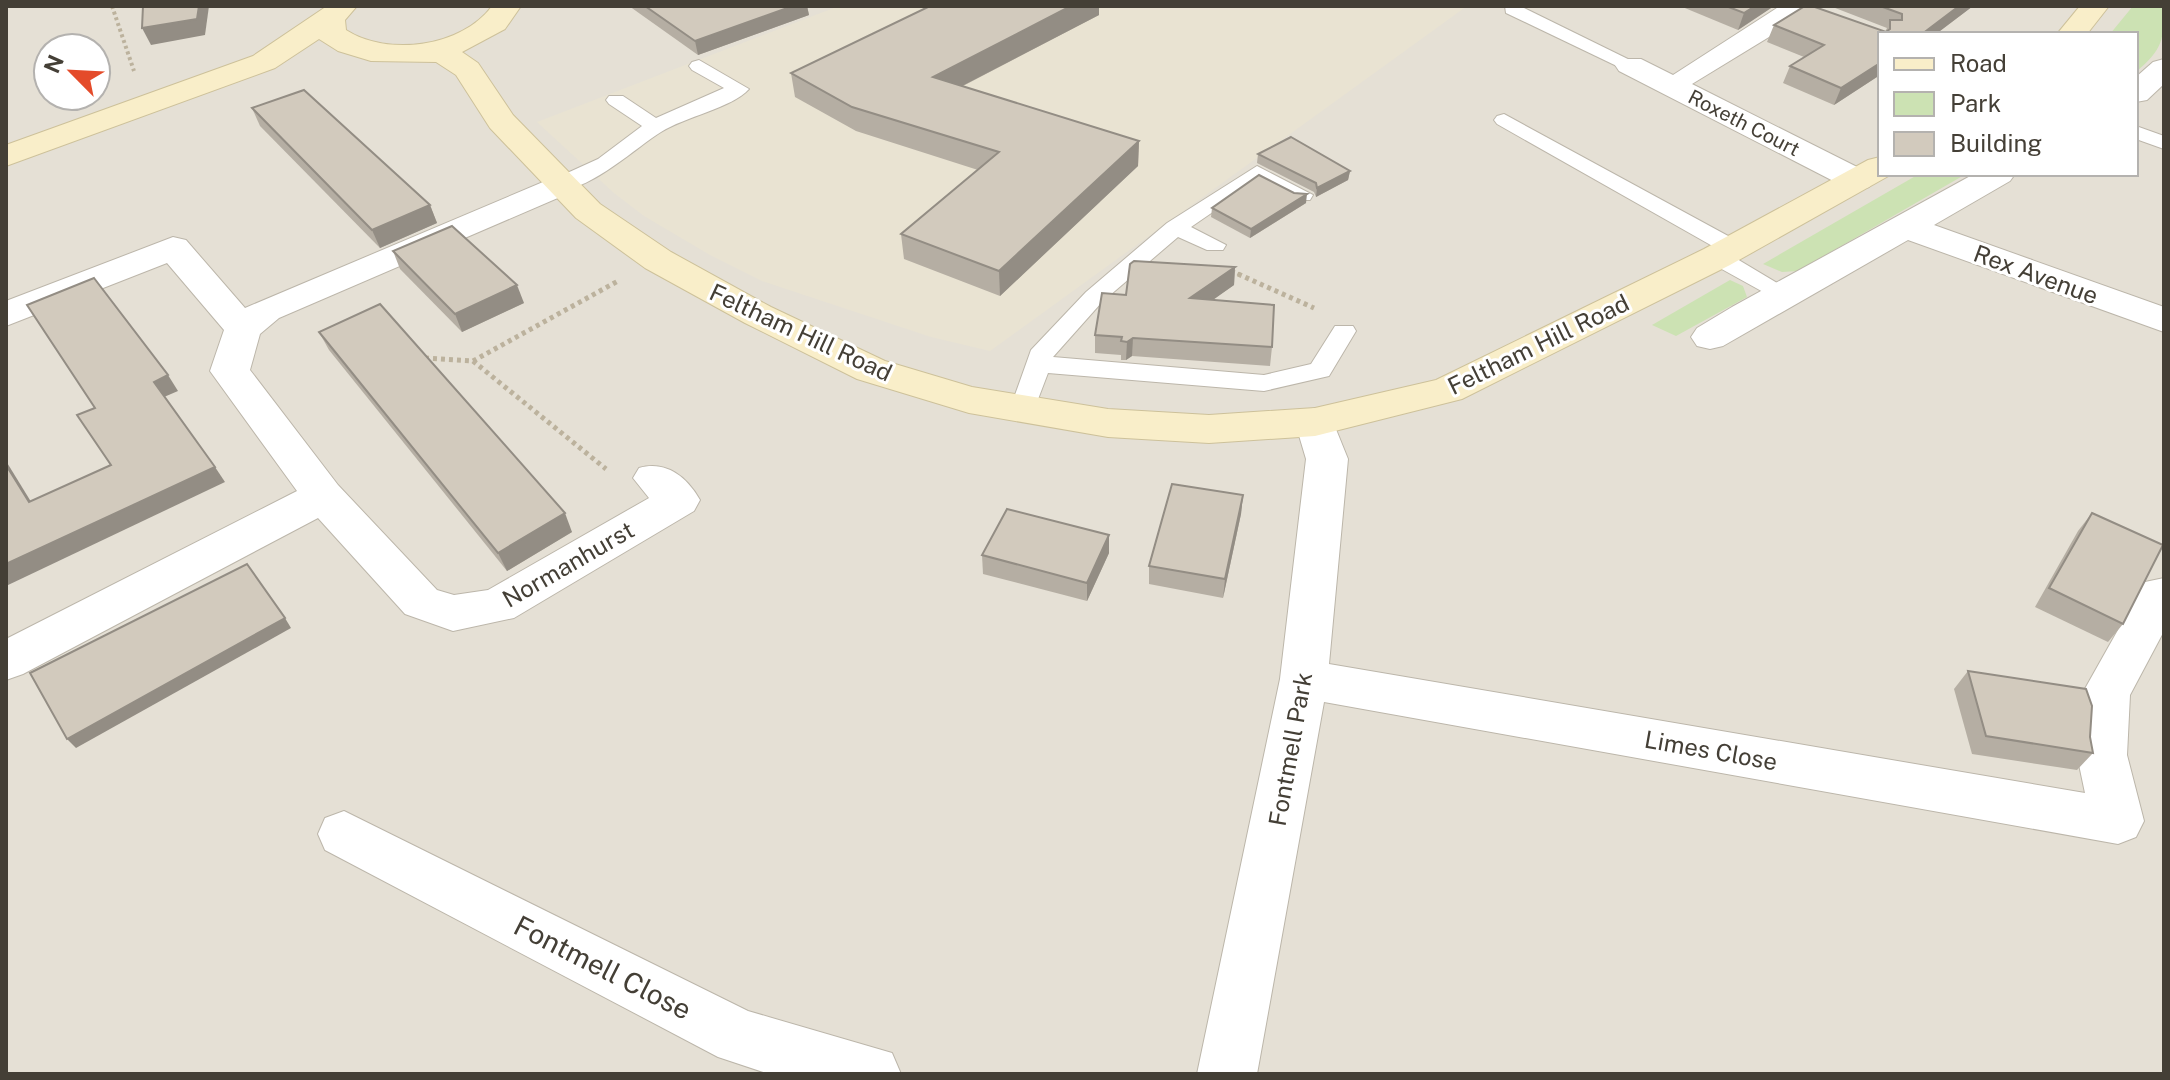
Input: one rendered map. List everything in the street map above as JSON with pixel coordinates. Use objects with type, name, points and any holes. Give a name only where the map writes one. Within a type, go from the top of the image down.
[{"type":"street","points":[[424,50],[446,55],[467,69],[472,49],[507,6]]},
{"type":"street","points":[[2074,32],[2095,6]]},
{"type":"street","points":[[1688,76],[1804,9]]},
{"type":"street","points":[[264,62],[337,12]]},
{"type":"street","points":[[337,12],[331,34],[343,45],[355,50]]},
{"type":"street","points":[[6,156],[264,62],[355,50],[400,55],[446,47],[486,30]]},
{"type":"street","name":"Roxeth Court","points":[[1630,65],[1868,174]]},
{"type":"street","points":[[2138,91],[2164,68]]},
{"type":"street","name":"Feltham Hill Road","points":[[467,69],[501,121],[588,211],[658,260],[758,315],[871,370],[969,400],[1108,423],[1209,429],[1315,422],[1448,390],[1725,252],[1868,174]]},
{"type":"street","points":[[1710,337],[1782,293],[1908,228],[1995,176]]},
{"type":"street","points":[[6,314],[173,248],[243,329],[266,310],[562,184]]},
{"type":"street","name":"Rex Avenue","points":[[1908,228],[2164,320]]},
{"type":"street","name":"Normanhurst","points":[[243,329],[230,371],[323,496],[421,602],[453,613],[498,606],[679,500],[654,478]]},
{"type":"street","name":"Fontmell Park","points":[[1227,1074],[1304,679],[1327,459],[1315,422]]},
{"type":"street","points":[[6,661],[323,496]]},
{"type":"street","name":"Limes Close","points":[[1304,679],[2118,821],[2102,755],[2106,694],[2161,594]]},
{"type":"street","name":"Fontmell Close","points":[[344,834],[739,1037],[871,1074]]},
{"type":"lane","points":[[1512,9],[1630,65]]},
{"type":"lane","points":[[562,184],[605,163],[655,126],[739,89],[699,66]]},
{"type":"lane","points":[[616,100],[655,126]]},
{"type":"lane","points":[[1504,120],[1725,252],[1782,293]]},
{"type":"lane","points":[[2138,133],[2164,143]]},
{"type":"lane","points":[[1023,409],[1043,350],[1094,297],[1175,228],[1257,172],[1302,195]]},
{"type":"lane","points":[[1175,228],[1215,245]]},
{"type":"lane","points":[[1039,364],[1264,383],[1320,370],[1344,331]]},
{"type":"path","points":[[112,6],[138,84],[159,101]]},
{"type":"path","points":[[1215,245],[1210,261],[1313,307],[1344,331]]},
{"type":"path","points":[[420,358],[473,361],[658,260]]},
{"type":"path","points":[[473,361],[622,482],[654,478]]},
{"type":"shaded area","points":[[6,6],[2164,6],[2164,1074],[6,1074]]},
{"type":"shaded area","points":[[839,6],[1467,6],[990,351],[931,337],[762,281],[710,255],[644,216],[614,193],[537,122]]},
{"type":"green space","points":[[2133,6],[2164,6],[2160,43],[2152,57],[2138,70],[2138,32],[2112,32]]},
{"type":"green space","points":[[1916,176],[1963,176],[1798,271],[1782,272],[1763,264]]},
{"type":"green space","points":[[1730,280],[1743,286],[1747,297],[1676,336],[1652,325]]},
{"type":"building","points":[[143,6],[199,6],[197,19],[142,28]]},
{"type":"building","points":[[645,6],[793,6],[695,41]]},
{"type":"building","points":[[930,6],[1071,6],[933,77],[1139,141],[999,271],[901,234],[999,152],[852,107],[791,73]]},
{"type":"building","points":[[1726,6],[1755,6],[1744,13]]},
{"type":"building","points":[[1805,6],[1812,6],[1886,32],[1878,32],[1878,64],[1841,88],[1790,66],[1824,45],[1774,25]]},
{"type":"building","points":[[1880,6],[1959,6],[1925,32],[1886,32],[1890,29],[1890,20],[1902,20],[1902,14]]},
{"type":"building","points":[[304,90],[430,205],[372,230],[252,108]]},
{"type":"building","points":[[1291,137],[1350,171],[1317,188],[1316,183],[1258,154]]},
{"type":"building","points":[[1259,175],[1294,193],[1307,194],[1251,229],[1212,208]]},
{"type":"building","points":[[452,226],[517,285],[455,314],[393,251]]},
{"type":"building","points":[[1134,261],[1235,267],[1190,298],[1274,305],[1272,347],[1133,338],[1127,342],[1121,341],[1122,337],[1095,335],[1102,293],[1126,295],[1130,264]]},
{"type":"building","points":[[94,278],[168,375],[154,382],[215,467],[6,564],[6,465],[29,502],[111,465],[77,415],[95,408],[27,305]]},
{"type":"building","points":[[380,304],[565,513],[498,553],[319,332]]},
{"type":"building","points":[[1172,484],[1243,495],[1225,579],[1149,566]]},
{"type":"building","points":[[1007,509],[1109,535],[1087,583],[982,555]]},
{"type":"building","points":[[2092,513],[2163,545],[2123,624],[2049,588]]},
{"type":"building","points":[[247,564],[285,618],[67,739],[30,673]]},
{"type":"building","points":[[1968,671],[2086,689],[2092,706],[2090,737],[2093,753],[1986,736]]}]
